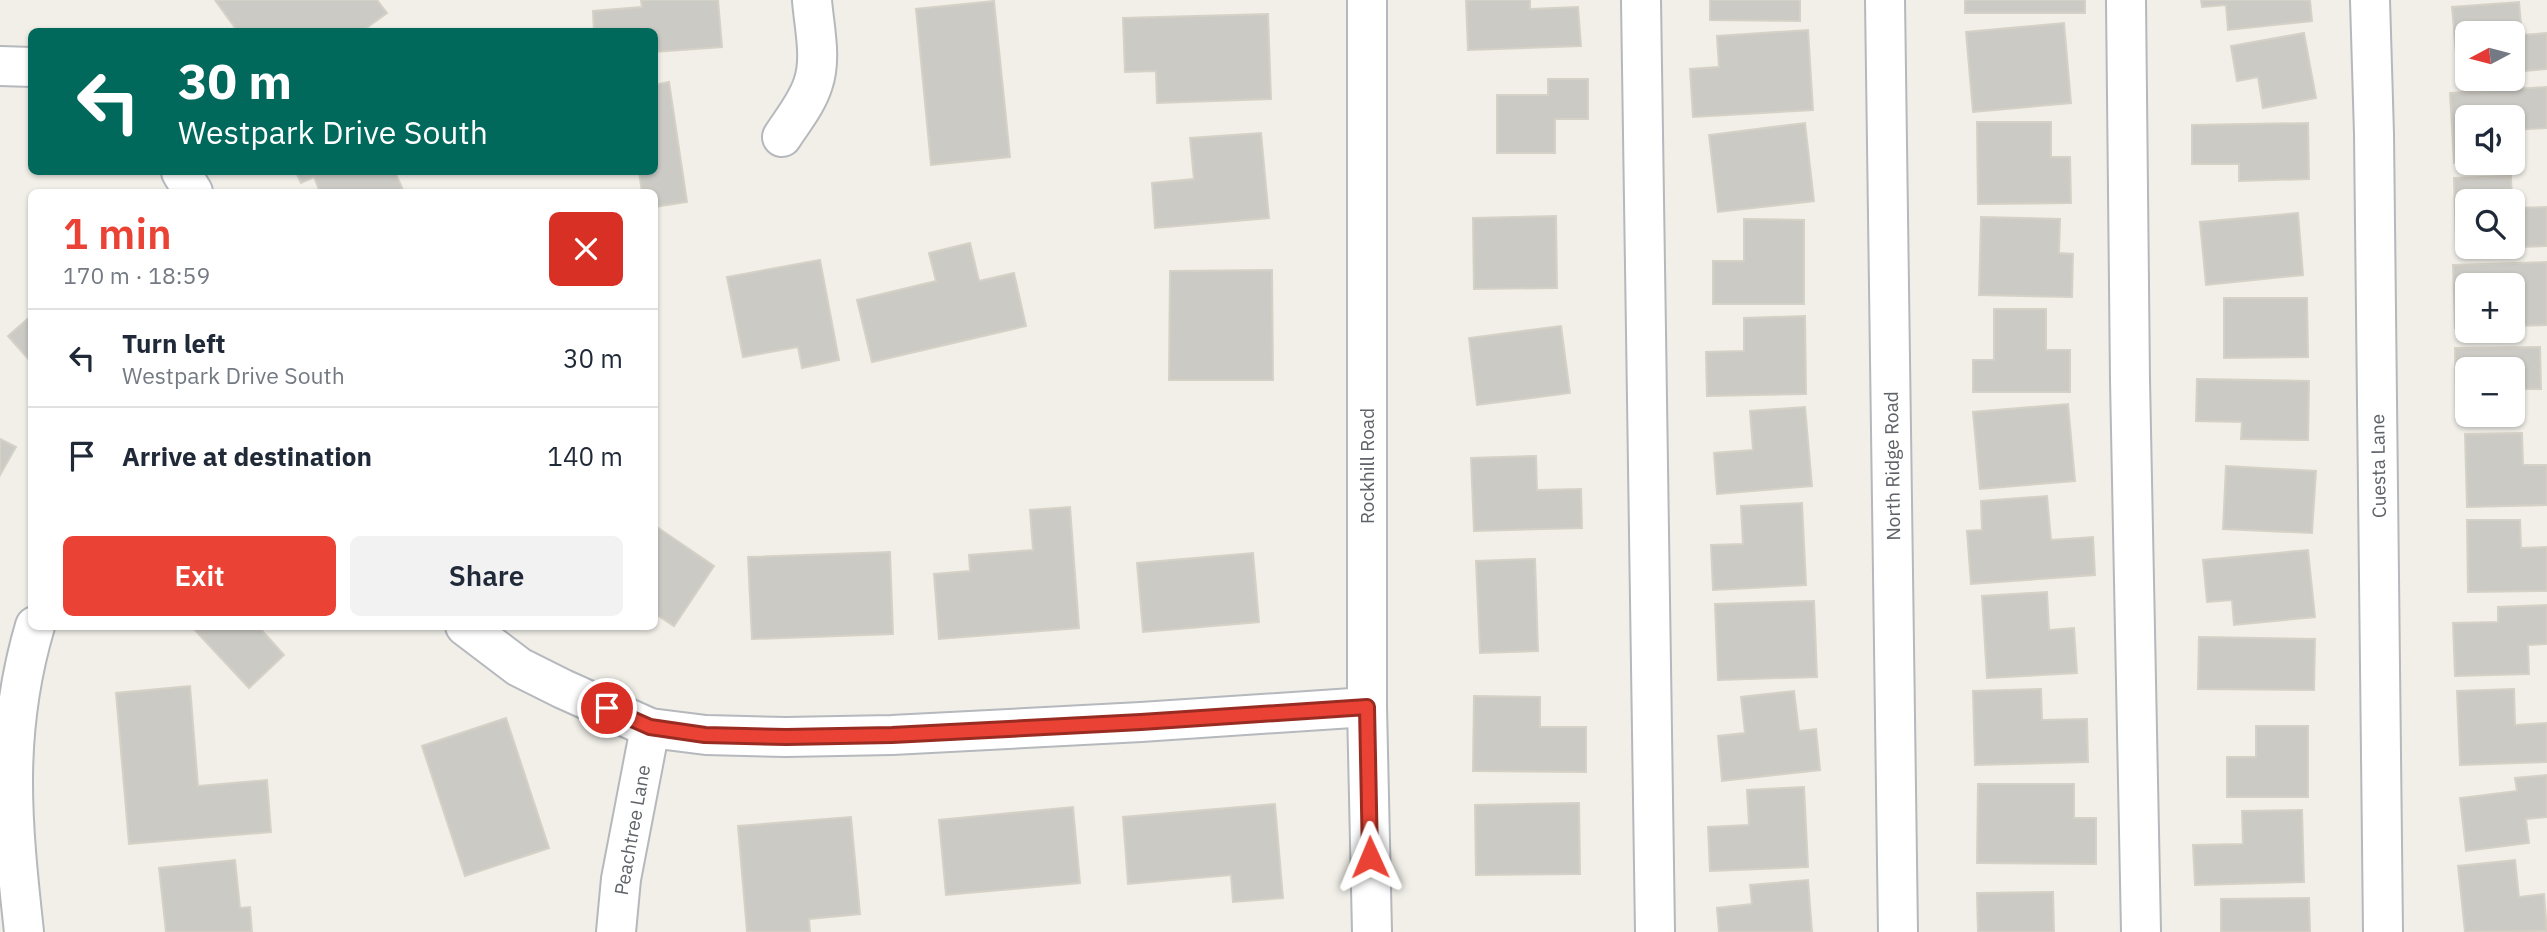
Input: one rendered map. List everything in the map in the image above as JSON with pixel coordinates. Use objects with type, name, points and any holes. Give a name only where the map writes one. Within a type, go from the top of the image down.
[{"type":"street","points":[[782,137],[807,99],[814,82],[817,63],[812,0]]},
{"type":"street","name":"Rockhill Road","points":[[1367,0],[1367,707],[1372,932]]},
{"type":"street","points":[[1641,0],[1655,932]]},
{"type":"street","name":"North Ridge Road","points":[[1885,0],[1898,932]]},
{"type":"street","points":[[2126,0],[2130,394],[2141,932]]},
{"type":"street","name":"Cuesta Lane","points":[[2370,0],[2374,134],[2383,932]]},
{"type":"street","points":[[0,66],[28,67]]},
{"type":"street","points":[[24,932],[12,801],[13,741],[17,703],[34,630]]},
{"type":"street","points":[[469,630],[519,667],[563,689],[650,727],[705,735],[892,735],[1367,707]]},
{"type":"street","name":"Peachtree Lane","points":[[617,932],[621,879],[650,727]]},
{"type":"building","points":[[215,0],[377,0],[387,13],[366,28],[235,28]]},
{"type":"building","points":[[641,0],[718,0],[722,47],[658,52],[658,28],[594,28],[593,11],[642,7]]},
{"type":"building","points":[[1466,0],[1530,0],[1530,9],[1578,7],[1581,46],[1468,50]]},
{"type":"building","points":[[1710,0],[1800,0],[1800,21],[1710,20]]},
{"type":"building","points":[[1965,0],[2085,0],[2085,13],[1965,13]]},
{"type":"building","points":[[2201,0],[2310,0],[2312,21],[2228,30],[2226,5],[2202,7]]},
{"type":"building","points":[[994,1],[1010,157],[931,165],[916,9]]},
{"type":"building","points":[[2519,2],[2521,21],[2455,21],[2455,42],[2452,7]]},
{"type":"building","points":[[1268,14],[1271,99],[1157,103],[1156,71],[1125,72],[1123,18]]},
{"type":"building","points":[[2064,23],[2071,103],[1973,112],[1966,32]]},
{"type":"building","points":[[1808,30],[1813,110],[1693,117],[1690,69],[1719,67],[1717,36]]},
{"type":"building","points":[[2304,33],[2316,98],[2263,108],[2258,77],[2237,81],[2231,46]]},
{"type":"building","points":[[2547,33],[2547,69],[2525,71],[2525,35]]},
{"type":"building","points":[[1548,79],[1588,79],[1588,119],[1555,119],[1555,153],[1497,153],[1497,95],[1548,95]]},
{"type":"building","points":[[669,82],[687,202],[658,206],[658,189],[642,189],[639,175],[658,175],[658,84]]},
{"type":"building","points":[[2547,87],[2547,128],[2525,129],[2525,105],[2455,105],[2454,163],[2450,93],[2525,91],[2525,88]]},
{"type":"building","points":[[1977,122],[2051,122],[2051,157],[2070,157],[2071,203],[1978,204]]},
{"type":"building","points":[[1805,123],[1814,201],[1718,212],[1709,135]]},
{"type":"building","points":[[2308,123],[2309,179],[2239,181],[2239,164],[2192,164],[2192,125]]},
{"type":"building","points":[[1261,133],[1269,218],[1155,228],[1152,183],[1194,179],[1190,138]]},
{"type":"building","points":[[297,175],[396,175],[403,189],[319,189],[314,177],[301,183]]},
{"type":"building","points":[[2511,176],[2512,189],[2455,189],[2455,214],[2454,178]]},
{"type":"building","points":[[2547,207],[2547,246],[2525,247],[2525,208]]},
{"type":"building","points":[[2298,213],[2303,275],[2206,285],[2200,222]]},
{"type":"building","points":[[1556,216],[1557,288],[1474,289],[1473,218]]},
{"type":"building","points":[[1981,217],[2060,219],[2059,253],[2073,254],[2072,297],[1979,295]]},
{"type":"building","points":[[1744,219],[1804,220],[1804,304],[1713,304],[1713,261],[1744,261]]},
{"type":"building","points":[[970,243],[979,281],[1014,273],[1026,326],[872,362],[857,300],[936,281],[929,253]]},
{"type":"building","points":[[820,260],[839,360],[802,368],[798,347],[743,357],[727,277]]},
{"type":"building","points":[[2547,262],[2547,325],[2525,326],[2525,273],[2455,273],[2455,328],[2453,265]]},
{"type":"building","points":[[1272,270],[1273,380],[1169,380],[1170,271]]},
{"type":"building","points":[[2224,298],[2307,298],[2308,357],[2224,358]]},
{"type":"building","points":[[1994,309],[2046,309],[2046,350],[2070,350],[2070,392],[1973,392],[1973,360],[1994,360]]},
{"type":"building","points":[[1805,316],[1806,394],[1707,396],[1706,352],[1744,351],[1744,318]]},
{"type":"building","points":[[28,318],[28,358],[8,336]]},
{"type":"building","points":[[1561,326],[1570,393],[1477,405],[1469,338]]},
{"type":"building","points":[[2540,347],[2541,389],[2525,389],[2525,357],[2455,357],[2455,348]]},
{"type":"building","points":[[2197,379],[2309,381],[2308,440],[2241,439],[2242,422],[2196,421]]},
{"type":"building","points":[[2068,404],[2075,481],[1980,489],[1973,412]]},
{"type":"building","points":[[1805,407],[1812,486],[1717,494],[1714,453],[1753,450],[1750,411]]},
{"type":"building","points":[[2522,433],[2523,465],[2547,465],[2547,505],[2467,507],[2465,434]]},
{"type":"building","points":[[0,439],[16,447],[0,475]]},
{"type":"building","points":[[1536,456],[1537,490],[1581,489],[1582,528],[1474,531],[1471,458]]},
{"type":"building","points":[[2226,466],[2316,471],[2312,533],[2223,529]]},
{"type":"building","points":[[2047,496],[2051,540],[2093,537],[2095,575],[1971,584],[1967,531],[1982,530],[1981,501]]},
{"type":"building","points":[[1802,503],[1806,585],[1713,590],[1711,545],[1743,544],[1741,506]]},
{"type":"building","points":[[1070,507],[1079,628],[939,639],[934,574],[970,571],[969,555],[1033,550],[1030,510]]},
{"type":"building","points":[[2467,520],[2520,520],[2521,548],[2547,547],[2547,591],[2468,592]]},
{"type":"building","points":[[658,528],[714,566],[674,626],[658,616]]},
{"type":"building","points":[[2308,550],[2315,617],[2234,625],[2232,600],[2207,602],[2203,560]]},
{"type":"building","points":[[890,552],[893,634],[752,639],[748,557]]},
{"type":"building","points":[[1253,553],[1259,622],[1143,632],[1137,563]]},
{"type":"building","points":[[1535,559],[1538,651],[1480,653],[1476,561]]},
{"type":"building","points":[[2047,592],[2049,630],[2074,628],[2077,673],[1987,678],[1982,596]]},
{"type":"building","points":[[1814,601],[1817,677],[1718,680],[1715,604]]},
{"type":"building","points":[[2547,605],[2547,644],[2528,645],[2529,674],[2455,676],[2453,623],[2498,622],[2498,607]]},
{"type":"building","points":[[195,630],[262,630],[284,655],[249,688]]},
{"type":"building","points":[[2199,637],[2315,639],[2314,690],[2198,689]]},
{"type":"building","points":[[190,686],[198,786],[267,780],[271,832],[129,844],[116,693]]},
{"type":"building","points":[[2041,689],[2042,720],[2087,719],[2088,762],[1975,765],[1973,691]]},
{"type":"building","points":[[2514,689],[2515,725],[2547,723],[2547,762],[2460,765],[2457,691]]},
{"type":"building","points":[[1794,691],[1799,731],[1816,729],[1820,770],[1722,781],[1718,736],[1745,733],[1741,697]]},
{"type":"building","points":[[1474,696],[1540,697],[1540,727],[1586,727],[1586,772],[1473,771]]},
{"type":"building","points":[[506,718],[549,848],[465,876],[422,746]]},
{"type":"building","points":[[2256,726],[2308,726],[2308,797],[2227,797],[2227,757],[2256,757]]},
{"type":"building","points":[[2547,775],[2547,817],[2526,819],[2529,843],[2466,851],[2460,798],[2517,791],[2515,778]]},
{"type":"building","points":[[1978,784],[2074,784],[2074,818],[2096,818],[2096,864],[1977,863]]},
{"type":"building","points":[[1804,787],[1808,867],[1710,871],[1708,827],[1749,825],[1747,790]]},
{"type":"building","points":[[1579,803],[1580,874],[1476,875],[1475,805]]},
{"type":"building","points":[[1275,804],[1283,898],[1233,902],[1231,875],[1128,884],[1123,817]]},
{"type":"building","points":[[1073,807],[1080,883],[946,895],[939,820]]},
{"type":"building","points":[[2302,810],[2304,882],[2195,885],[2193,845],[2243,844],[2242,811]]},
{"type":"building","points":[[851,817],[860,914],[809,919],[810,932],[747,932],[738,826]]},
{"type":"building","points":[[235,860],[240,908],[250,907],[252,932],[166,932],[159,868]]},
{"type":"building","points":[[2515,860],[2519,897],[2544,894],[2547,931],[2465,932],[2458,866]]},
{"type":"building","points":[[1808,880],[1812,932],[1719,932],[1717,908],[1752,904],[1750,885]]},
{"type":"building","points":[[2053,892],[2054,932],[1978,932],[1977,893]]},
{"type":"building","points":[[2309,898],[2310,932],[2221,932],[2221,899]]},
{"type":"route","points":[[607,708],[650,727],[705,735],[786,737],[892,735],[1367,707],[1370,857]]}]
